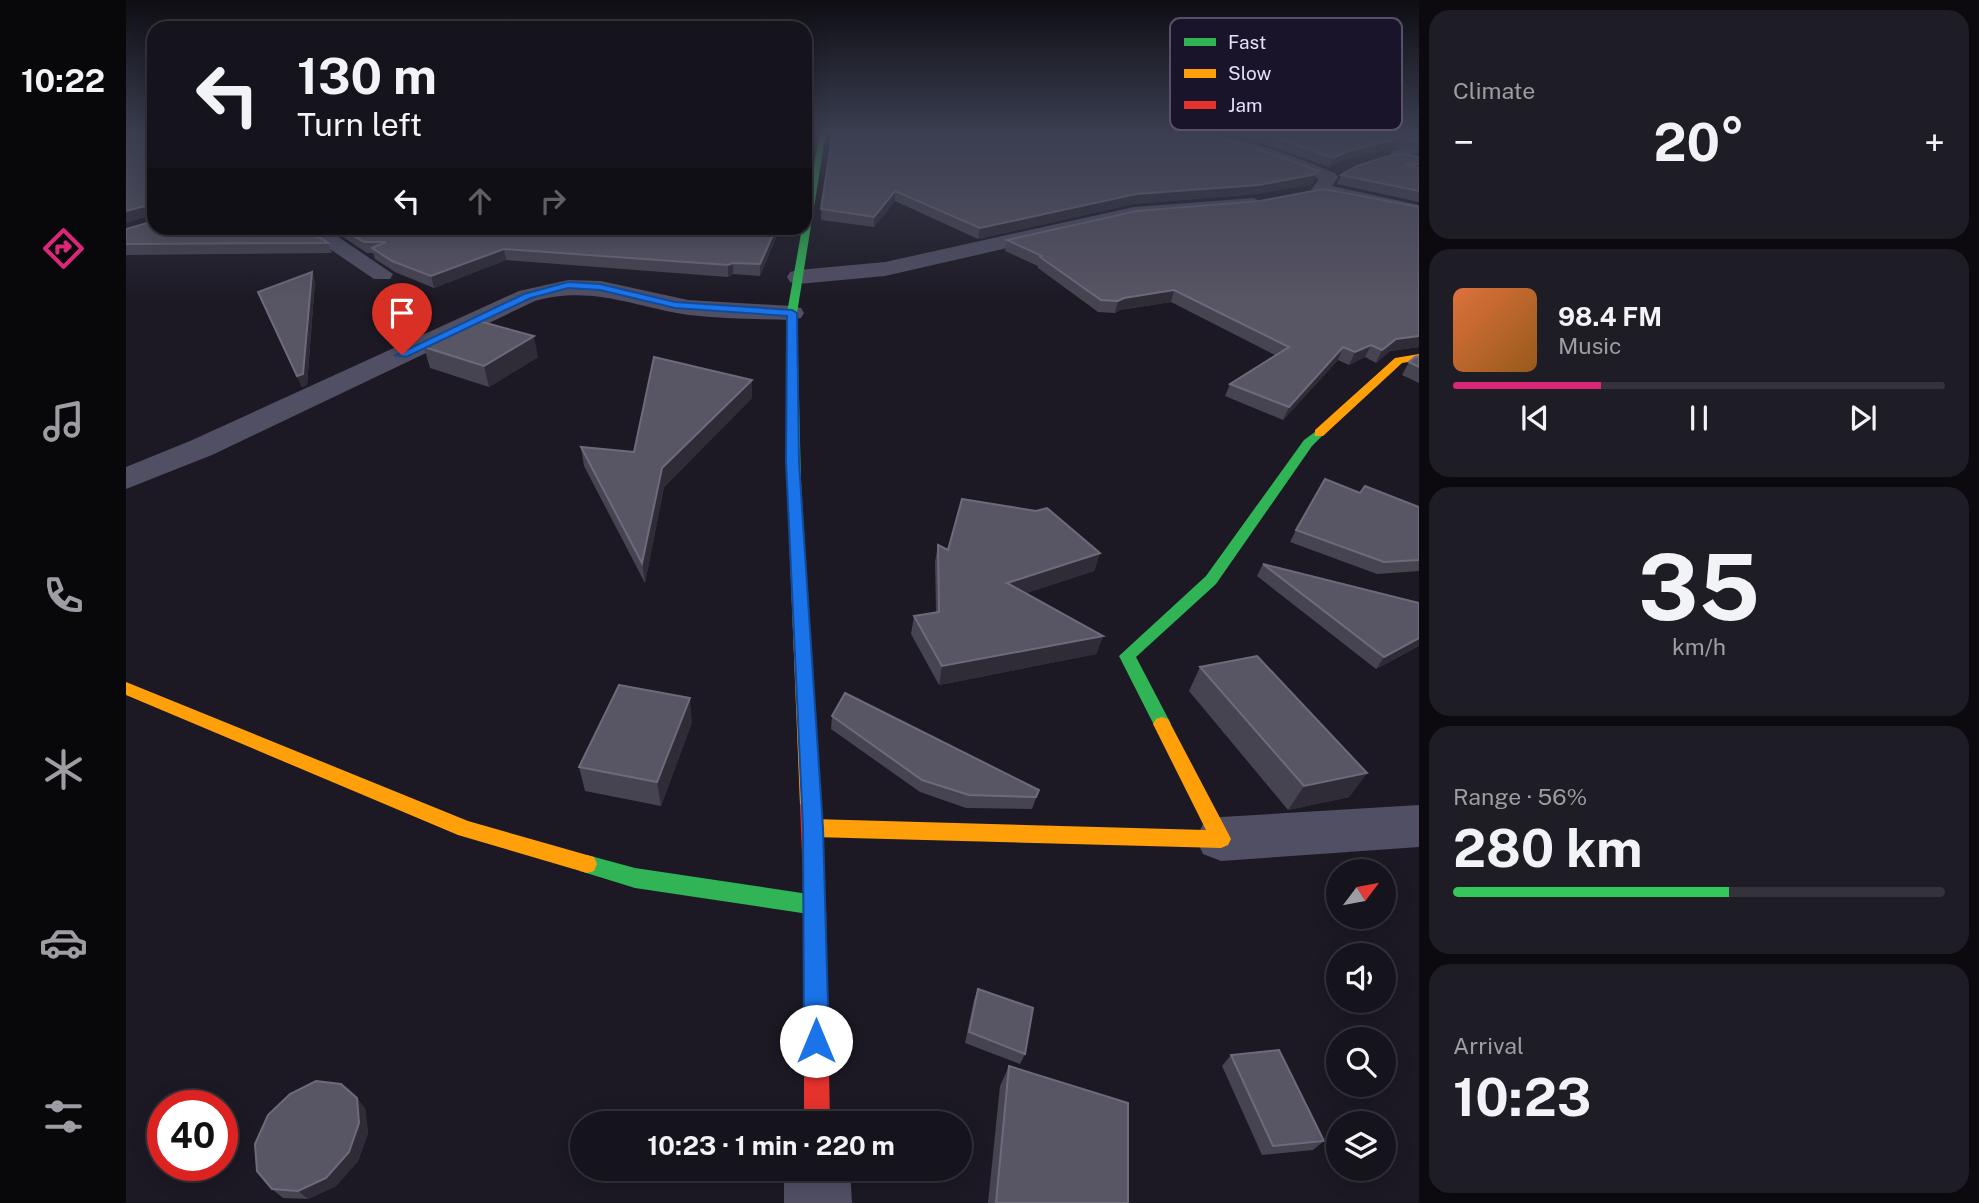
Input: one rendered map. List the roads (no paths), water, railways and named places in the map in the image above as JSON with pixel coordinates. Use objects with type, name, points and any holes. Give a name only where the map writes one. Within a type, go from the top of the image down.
[{"type":"street","points":[[1299,195],[1313,188]]},
{"type":"street","points":[[1342,188],[1350,194],[1419,211]]},
{"type":"street","points":[[798,277],[885,269],[1134,212],[1278,200]]},
{"type":"street","points":[[301,235],[331,240],[382,274]]},
{"type":"street","points":[[805,235],[792,313],[793,462],[813,828],[817,1111]]},
{"type":"street","points":[[126,479],[201,448],[527,296],[549,289],[584,285],[675,305],[792,313]]},
{"type":"street","points":[[1221,839],[1127,656],[1211,580],[1308,443],[1399,360],[1419,356]]},
{"type":"street","points":[[126,688],[465,829],[635,878],[815,905]]},
{"type":"street","points":[[813,828],[1221,839],[1419,826]]},
{"type":"street","points":[[817,1181],[818,1203]]}]
